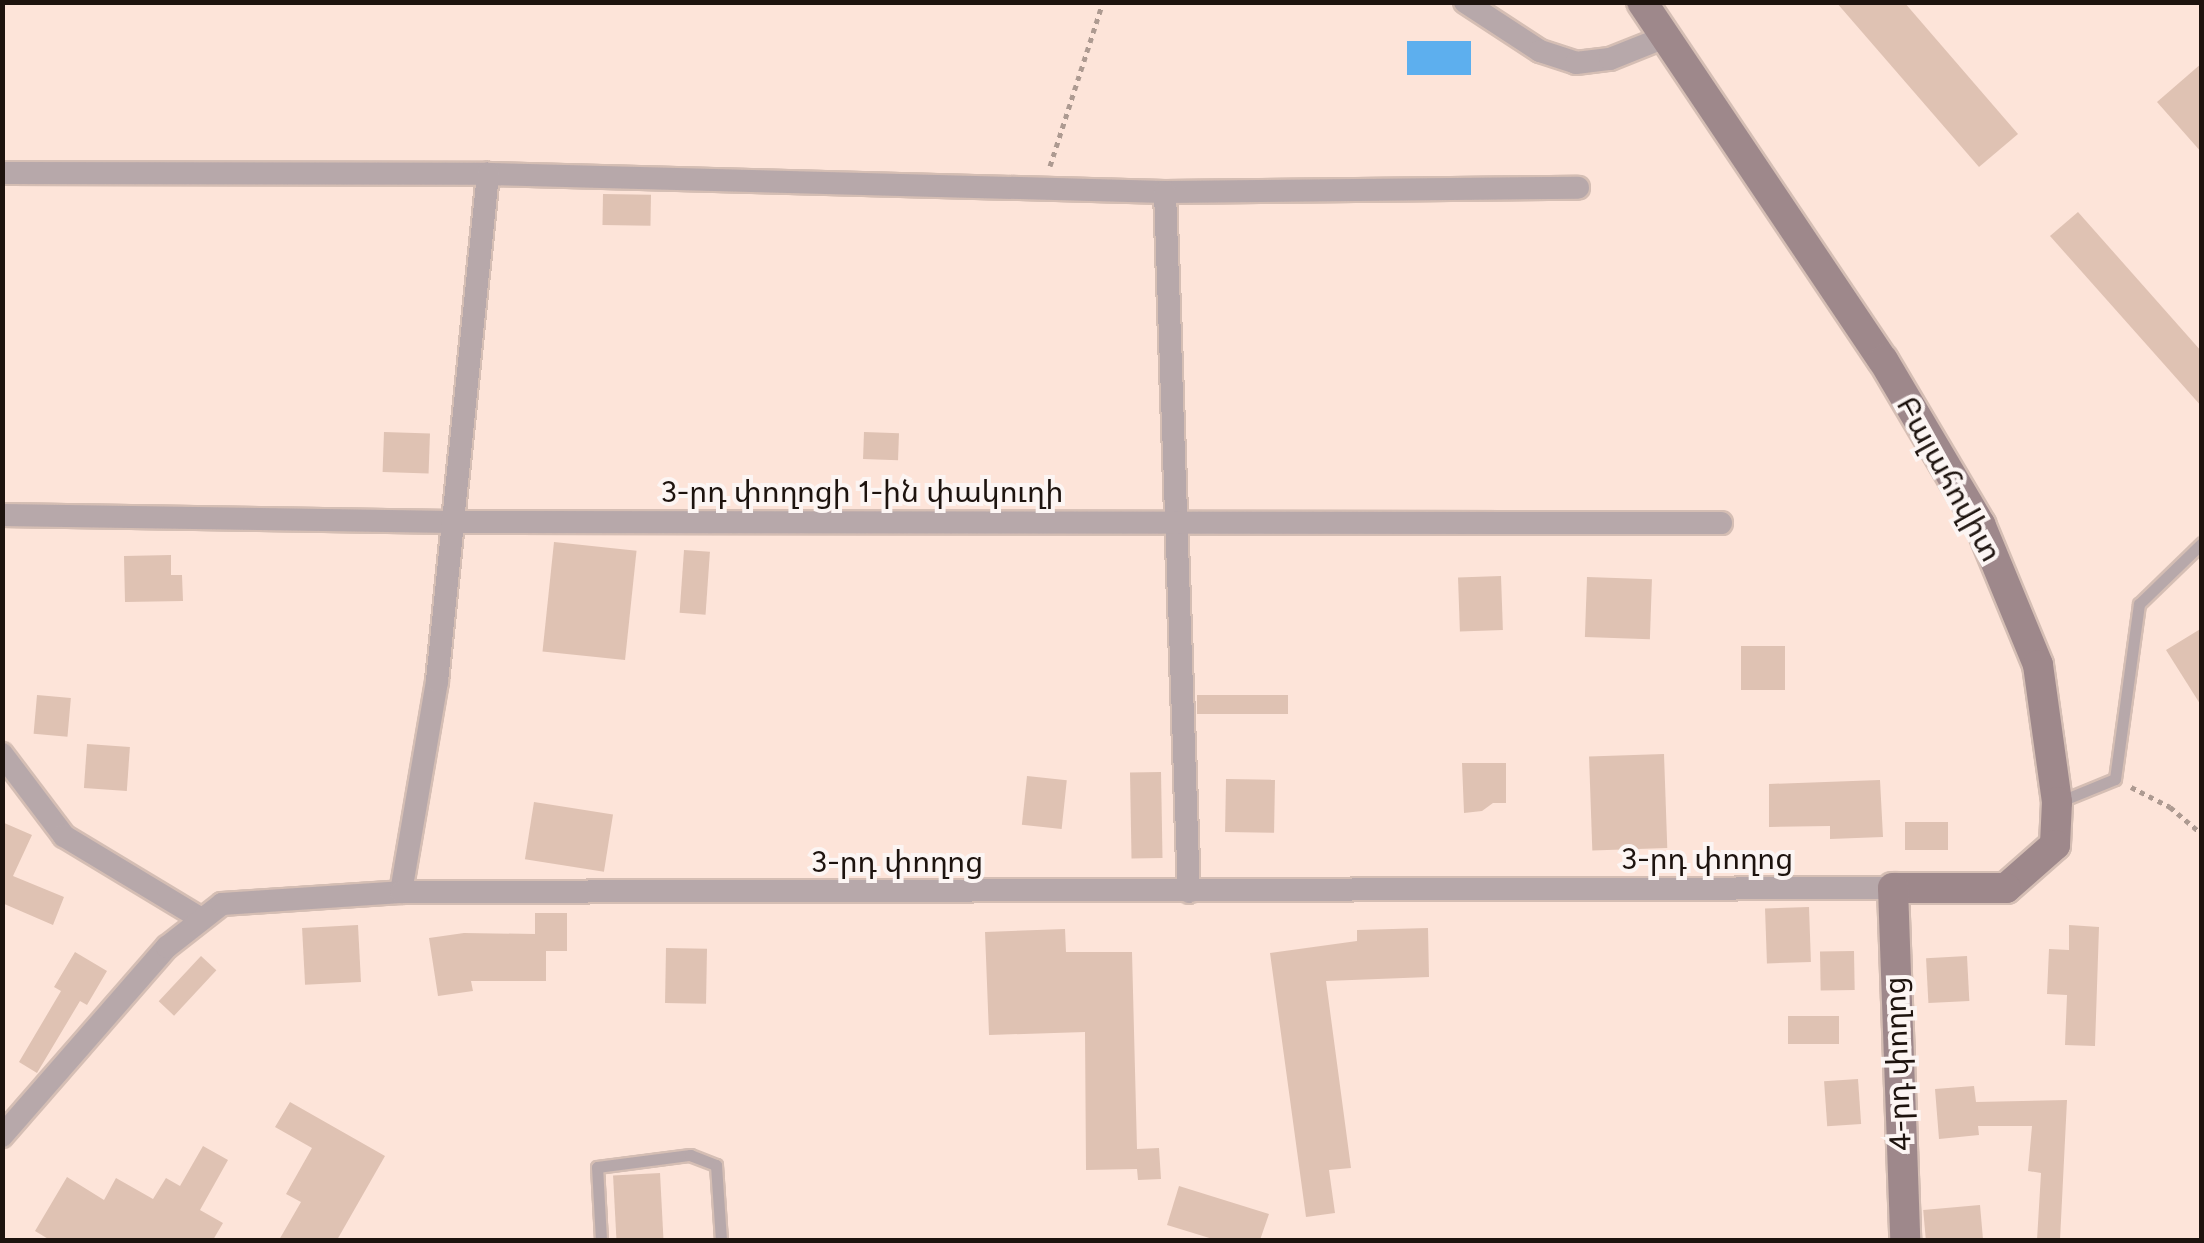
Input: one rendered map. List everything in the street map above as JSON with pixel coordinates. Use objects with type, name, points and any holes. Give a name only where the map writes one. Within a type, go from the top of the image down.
[{"type":"street","points":[[1465,2],[1540,50],[1576,63],[1610,59],[1664,37]]},
{"type":"street","name":"Բալահովիտ","points":[[1642,2],[1883,360],[1980,524],[2038,665],[2057,802],[2055,845],[2006,888],[1893,888]]},
{"type":"street","points":[[2,174],[488,174],[1165,192],[1578,188]]},
{"type":"street","points":[[401,892],[437,682],[488,174]]},
{"type":"street","points":[[1165,192],[1168,357],[1180,522],[1189,892]]},
{"type":"street","name":"3-րդ փողոցի 1-ին փակուղի","points":[[2,515],[452,522],[1720,522]]},
{"type":"street","points":[[2,754],[64,836],[200,918]]},
{"type":"street","name":"3-րդ փողոց","points":[[2,1136],[167,947],[222,904],[401,892],[1893,888]]},
{"type":"street","name":"4-րդ փողոց","points":[[1893,888],[1905,1240]]},
{"type":"lane","points":[[2057,802],[2115,779],[2140,604],[2202,542]]},
{"type":"lane","points":[[601,1240],[597,1167],[690,1154],[716,1165],[721,1240]]},
{"type":"path","points":[[1043,189],[1103,2]]},
{"type":"path","points":[[2115,779],[2170,807],[2202,834]]},
{"type":"water","points":[[1407,41],[1471,41],[1471,75],[1407,75]]},
{"type":"building","points":[[1836,2],[1904,2],[2018,134],[1979,167]]},
{"type":"building","points":[[2202,63],[2202,153],[2157,102]]},
{"type":"building","points":[[603,194],[651,195],[650,226],[602,225]]},
{"type":"building","points":[[2078,212],[2202,352],[2202,407],[2050,236]]},
{"type":"building","points":[[384,432],[430,434],[429,474],[383,472]]},
{"type":"building","points":[[864,432],[899,433],[898,460],[863,459]]},
{"type":"building","points":[[554,542],[637,551],[625,660],[543,651]]},
{"type":"building","points":[[684,550],[710,552],[706,615],[680,613]]},
{"type":"building","points":[[171,555],[171,575],[182,575],[183,601],[125,602],[124,556]]},
{"type":"building","points":[[1501,576],[1503,630],[1460,631],[1458,578]]},
{"type":"building","points":[[1587,577],[1652,579],[1650,639],[1585,637]]},
{"type":"building","points":[[2202,628],[2202,707],[2166,650]]},
{"type":"building","points":[[1741,646],[1785,646],[1785,690],[1741,690]]},
{"type":"building","points":[[37,695],[71,698],[67,737],[34,734]]},
{"type":"building","points":[[1197,695],[1288,695],[1288,714],[1197,714]]},
{"type":"building","points":[[87,744],[130,747],[127,791],[84,788]]},
{"type":"building","points":[[1664,754],[1667,848],[1592,851],[1589,757]]},
{"type":"building","points":[[1462,763],[1506,763],[1506,803],[1493,803],[1482,811],[1464,813]]},
{"type":"building","points":[[1161,772],[1163,858],[1132,859],[1130,773]]},
{"type":"building","points":[[1027,776],[1067,780],[1062,829],[1022,825]]},
{"type":"building","points":[[1226,779],[1275,780],[1274,833],[1225,832]]},
{"type":"building","points":[[1880,780],[1883,837],[1830,839],[1830,826],[1769,827],[1769,784]]},
{"type":"building","points":[[534,802],[613,815],[604,872],[525,859]]},
{"type":"building","points":[[2,822],[32,835],[13,876],[64,897],[53,925],[2,903]]},
{"type":"building","points":[[1905,822],[1948,822],[1948,850],[1905,850]]},
{"type":"building","points":[[1809,907],[1811,962],[1767,964],[1765,909]]},
{"type":"building","points":[[535,913],[567,913],[567,951],[546,951],[546,981],[471,981],[473,991],[438,996],[429,938],[464,933],[535,934]]},
{"type":"building","points":[[358,925],[361,982],[305,985],[302,928]]},
{"type":"building","points":[[2069,925],[2099,927],[2095,1046],[2065,1045],[2067,995],[2047,994],[2049,949],[2069,950]]},
{"type":"building","points":[[1428,928],[1429,977],[1326,981],[1351,1168],[1329,1170],[1335,1213],[1306,1217],[1270,953],[1357,941],[1357,930]]},
{"type":"building","points":[[1065,929],[1066,952],[1132,952],[1137,1149],[1159,1148],[1161,1179],[1138,1180],[1137,1169],[1086,1170],[1085,1032],[989,1035],[985,932]]},
{"type":"building","points":[[666,948],[707,949],[706,1004],[665,1003]]},
{"type":"building","points":[[1854,951],[1855,990],[1821,991],[1820,952]]},
{"type":"building","points":[[75,952],[107,971],[87,1005],[80,1001],[37,1073],[19,1062],[61,991],[54,987]]},
{"type":"building","points":[[201,956],[216,970],[174,1016],[159,1001]]},
{"type":"building","points":[[1967,956],[1969,1001],[1928,1003],[1926,958]]},
{"type":"building","points":[[1788,1016],[1839,1016],[1839,1044],[1788,1044]]},
{"type":"building","points":[[1858,1079],[1861,1124],[1827,1126],[1824,1081]]},
{"type":"building","points":[[1974,1086],[1976,1102],[2067,1100],[2060,1240],[2037,1240],[2041,1173],[2028,1171],[2032,1126],[1978,1126],[1979,1135],[1939,1139],[1935,1089]]},
{"type":"building","points":[[290,1102],[385,1156],[337,1240],[279,1240],[301,1202],[286,1194],[312,1148],[275,1127]]},
{"type":"building","points":[[203,1146],[228,1160],[200,1210],[223,1223],[213,1240],[50,1240],[35,1231],[67,1177],[104,1200],[116,1178],[153,1199],[166,1178],[180,1186]]},
{"type":"building","points":[[660,1173],[664,1240],[616,1240],[613,1175]]},
{"type":"building","points":[[1179,1186],[1269,1214],[1260,1240],[1216,1240],[1167,1225]]},
{"type":"building","points":[[1980,1205],[1983,1240],[1926,1240],[1923,1210]]}]
